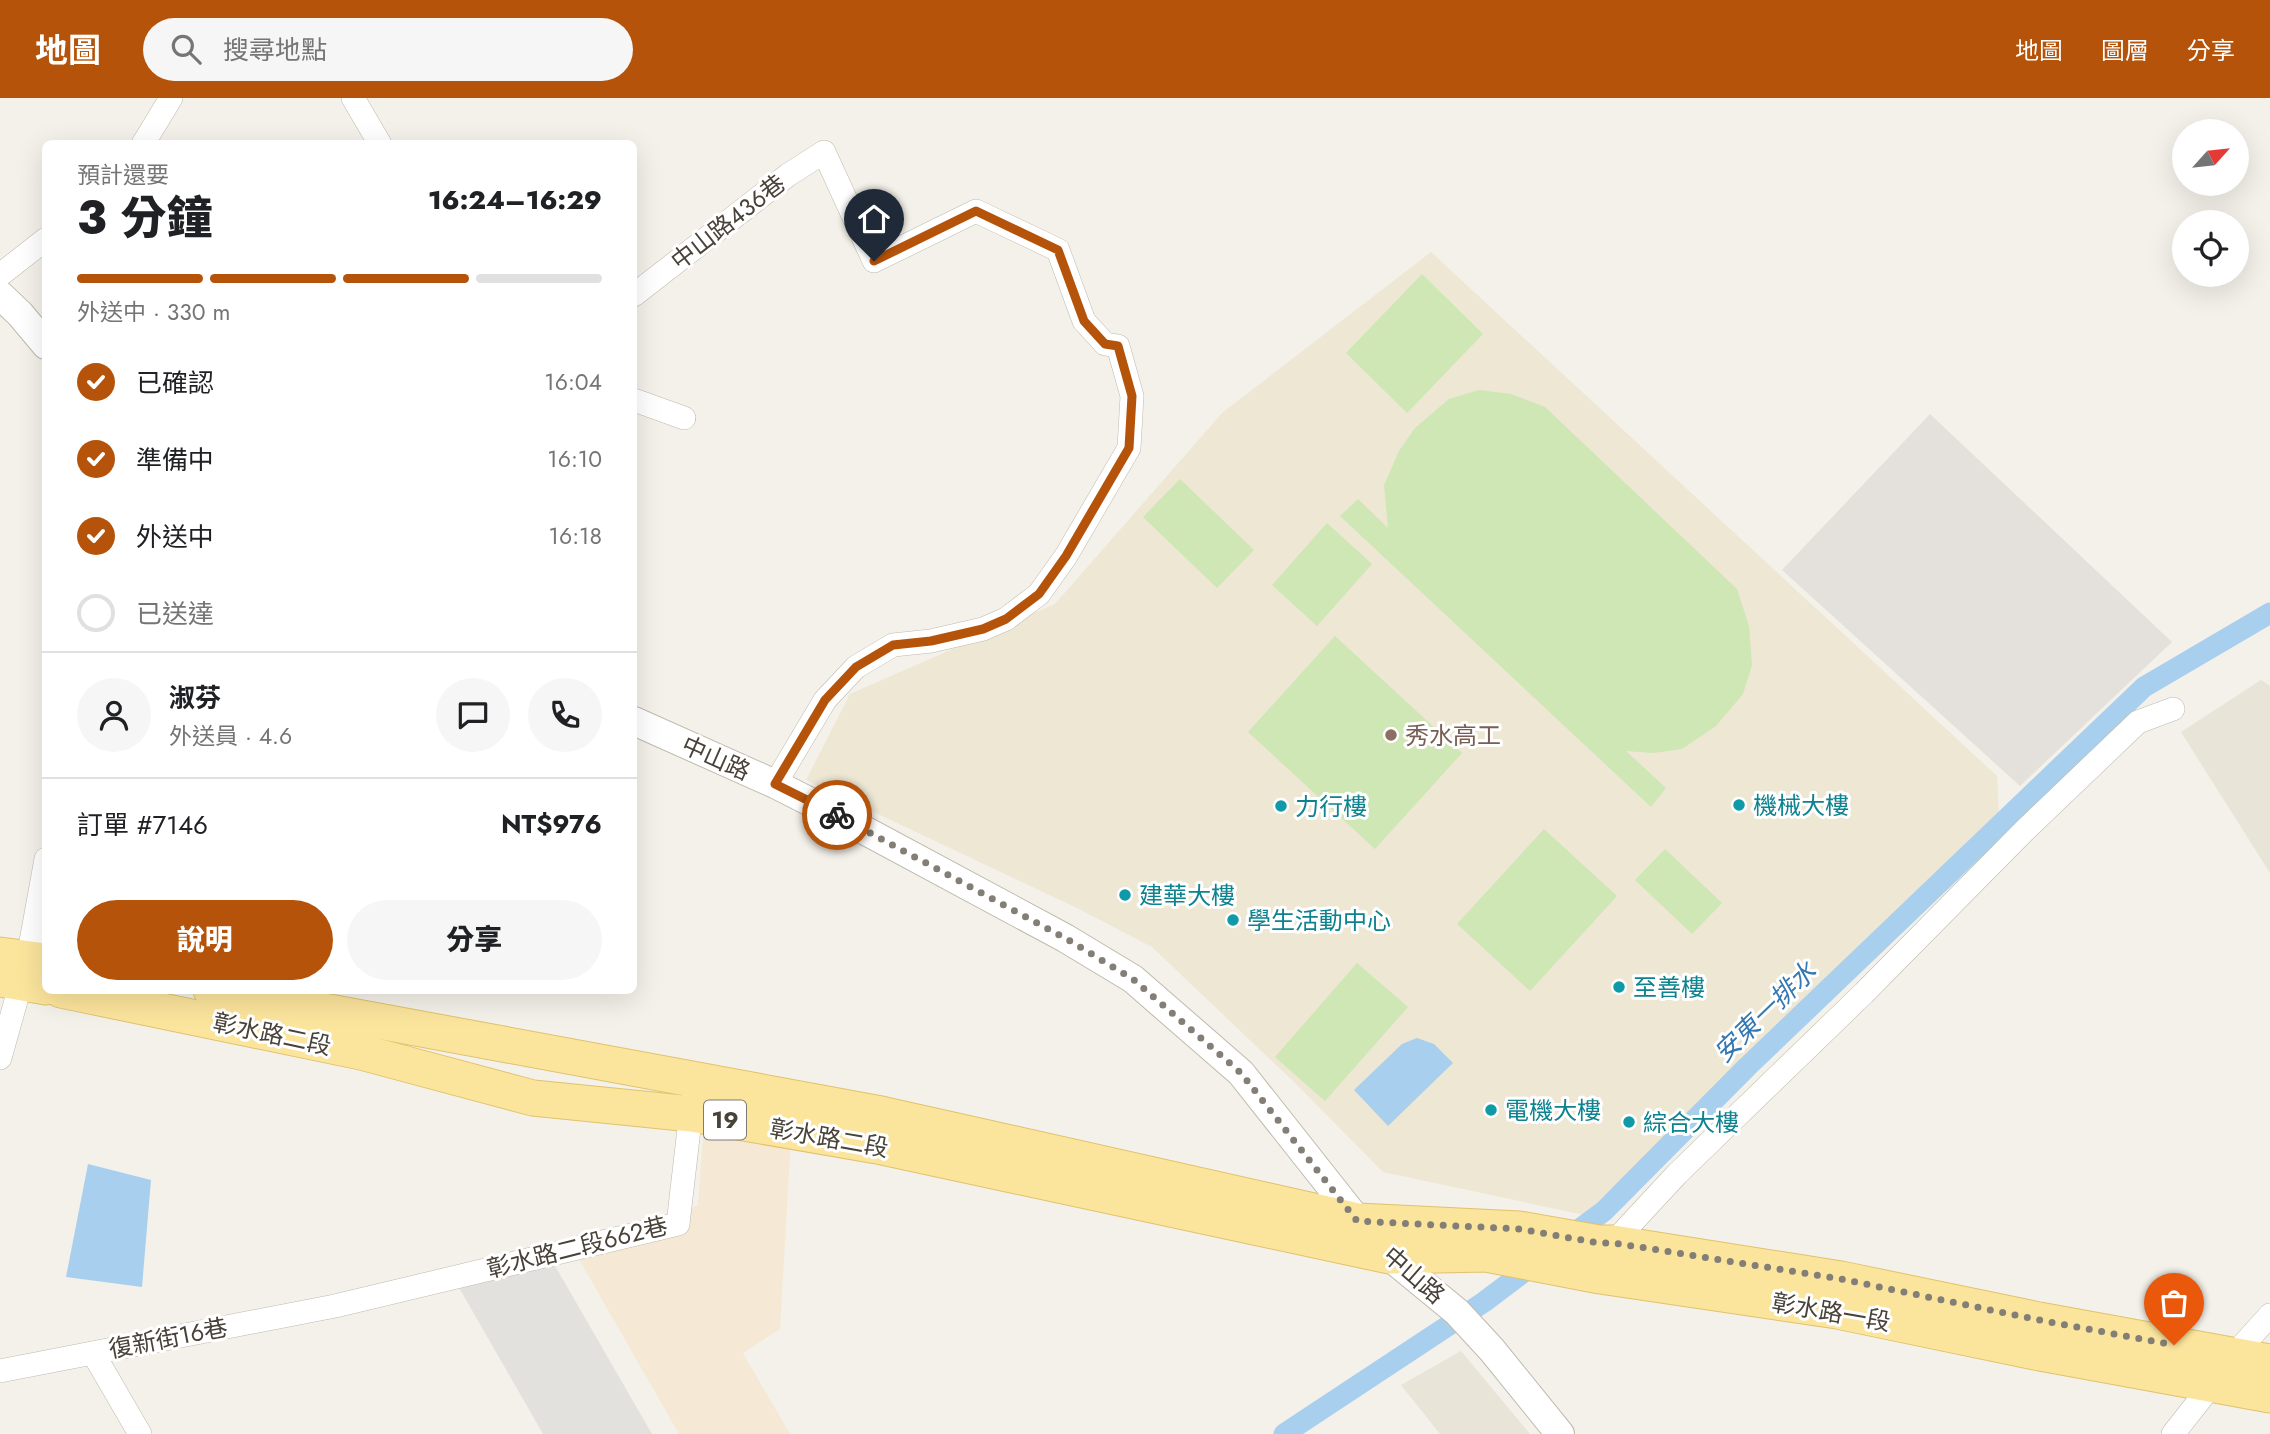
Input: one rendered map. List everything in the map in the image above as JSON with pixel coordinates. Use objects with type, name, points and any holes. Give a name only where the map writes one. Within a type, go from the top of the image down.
[{"type":"main road","name":"彰水路二段","points":[[80,994],[361,1052],[533,1098],[879,1130],[1357,1221]]},
{"type":"main road","name":"彰水路二段","points":[[233,994],[693,1079],[879,1130],[1390,1256]]},
{"type":"main road","name":"彰水路一段","points":[[1357,1221],[1519,1229],[1604,1254],[1848,1313],[2040,1353],[2270,1395]]},
{"type":"main road","name":"彰水路一段","points":[[1390,1256],[1604,1254],[1841,1279],[2039,1320],[2270,1362]]},
{"type":"street","points":[[145,140],[171,98]]},
{"type":"street","points":[[353,98],[378,140]]},
{"type":"street","name":"中山路436巷","points":[[637,293],[788,175],[824,152],[874,261],[976,211],[1058,250],[1084,321],[1105,344],[1118,346],[1132,396],[1129,448],[1066,556],[1039,594],[1006,619],[983,629],[931,641],[893,645],[856,667],[825,700],[775,784]]},
{"type":"street","points":[[0,275],[42,242]]},
{"type":"street","points":[[0,295],[42,340]]},
{"type":"street","points":[[637,401],[684,418]]},
{"type":"street","points":[[1604,1254],[1677,1174],[1864,993],[2033,822],[2138,722],[2173,709]]},
{"type":"street","name":"中山路","points":[[637,722],[775,784],[838,816],[1065,938],[1133,979],[1241,1073],[1357,1221],[1390,1256],[1457,1312],[1492,1350],[1560,1434]]},
{"type":"street","points":[[0,1058],[24,969],[42,879]]},
{"type":"street","name":"彰水路二段662巷","points":[[335,1306],[678,1224],[692,1114],[693,1079]]},
{"type":"street","name":"復新街16巷","points":[[0,1371],[335,1306]]},
{"type":"street","points":[[2173,1434],[2270,1315]]},
{"type":"street","points":[[93,1353],[140,1434]]},
{"type":"shaded area","name":"秀水高工","points":[[1431,252],[1997,776],[1999,816],[1584,1215],[1383,1172],[1295,1083],[1152,947],[1079,909],[806,780],[850,694],[1055,604],[1222,413]]},
{"type":"shaded area","points":[[1930,414],[2172,642],[2020,786],[1782,570]]},
{"type":"shaded area","points":[[2261,680],[2270,686],[2270,873],[2181,732]]},
{"type":"shaded area","points":[[704,1121],[791,1139],[780,1329],[743,1353],[790,1434],[679,1434],[573,1249],[659,1223],[698,1205]]},
{"type":"shaded area","points":[[554,1264],[652,1434],[543,1434],[458,1286]]},
{"type":"shaded area","points":[[1461,1351],[1530,1434],[1440,1434],[1401,1385]]},
{"type":"green space","points":[[1422,274],[1483,334],[1407,413],[1346,353]]},
{"type":"green space","points":[[1479,390],[1511,394],[1545,407],[1737,589],[1749,626],[1752,665],[1743,694],[1716,726],[1682,749],[1653,753],[1626,751],[1666,788],[1651,807],[1340,516],[1358,499],[1388,528],[1384,485],[1399,451],[1415,428],[1449,399]]},
{"type":"green space","points":[[1180,479],[1254,550],[1217,588],[1143,517]]},
{"type":"green space","points":[[1327,523],[1372,564],[1317,626],[1272,585]]},
{"type":"green space","points":[[1335,636],[1462,753],[1375,849],[1248,732]]},
{"type":"green space","points":[[1544,829],[1617,896],[1530,991],[1457,924]]},
{"type":"green space","points":[[1665,849],[1722,903],[1692,934],[1635,880]]},
{"type":"green space","points":[[1357,963],[1408,1007],[1325,1101],[1275,1057]]},
{"type":"water","points":[[1417,1038],[1434,1044],[1453,1063],[1388,1126],[1354,1090],[1402,1044]]},
{"type":"water","points":[[88,1164],[151,1180],[142,1287],[66,1277]]},
{"type":"waterway","name":"安東一排水","points":[[1565,1240],[1604,1211],[1747,1067],[2144,687],[2270,613]]},
{"type":"waterway","name":"安東一排水","points":[[1284,1434],[1484,1302],[1537,1262]]},
{"type":"way so far","points":[[837,815],[1065,938],[1133,979],[1241,1073],[1357,1221],[1519,1229],[1599,1243],[1614,1243],[1841,1279],[2174,1345]]},
{"type":"place","name":"秀水高工","points":[[1391,735]]},
{"type":"place","name":"機械大樓","points":[[1739,805]]},
{"type":"place","name":"力行樓","points":[[1281,806]]},
{"type":"place","name":"建華大樓","points":[[1125,895]]},
{"type":"place","name":"學生活動中心","points":[[1233,920]]},
{"type":"place","name":"至善樓","points":[[1619,987]]},
{"type":"place","name":"電機大樓","points":[[1491,1110]]},
{"type":"place","name":"綜合大樓","points":[[1629,1122]]},
{"type":"route","points":[[837,815],[775,784],[825,700],[856,667],[893,645],[931,641],[983,629],[1006,619],[1039,594],[1066,556],[1129,448],[1132,396],[1118,346],[1105,344],[1084,321],[1058,250],[976,211],[874,261]]}]
